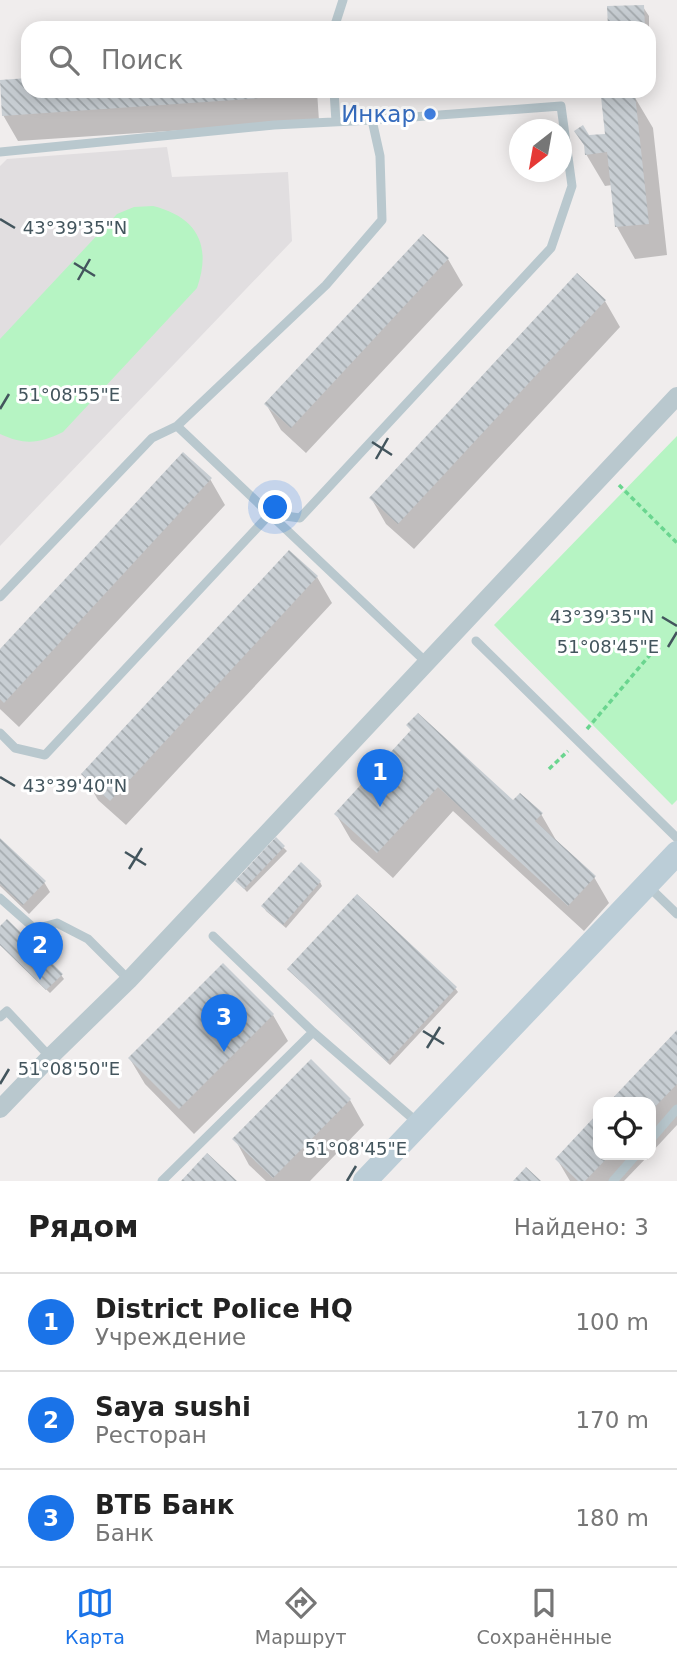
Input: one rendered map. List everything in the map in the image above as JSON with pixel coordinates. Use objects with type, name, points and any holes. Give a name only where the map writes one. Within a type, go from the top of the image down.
[{"type":"street","points":[[0,1109],[50,1056],[129,980],[677,396]]},
{"type":"street","points":[[365,1181],[677,853]]},
{"type":"lane","points":[[336,21],[343,0]]},
{"type":"lane","points":[[334,98],[335,122]]},
{"type":"lane","points":[[0,152],[261,126],[561,106],[572,186],[551,248],[300,518],[270,514]]},
{"type":"lane","points":[[0,597],[152,438],[177,426],[326,285],[382,220],[380,156],[372,120]]},
{"type":"lane","points":[[177,426],[426,662]]},
{"type":"lane","points":[[0,733],[15,748],[45,755],[270,514]]},
{"type":"lane","points":[[476,641],[677,838]]},
{"type":"lane","points":[[646,885],[677,914]]},
{"type":"lane","points":[[0,898],[35,929],[57,923],[88,939],[129,980]]},
{"type":"lane","points":[[213,936],[313,1032],[419,1125]]},
{"type":"lane","points":[[0,1017],[7,1011],[50,1056]]},
{"type":"lane","points":[[162,1181],[313,1032]]},
{"type":"lane","points":[[656,1133],[677,1109]]},
{"type":"lane","points":[[613,1181],[632,1160]]},
{"type":"path","points":[[606,472],[677,543]]},
{"type":"path","points":[[550,769],[655,649]]},
{"type":"shaded area","points":[[167,147],[172,177],[288,172],[292,241],[0,546],[0,166],[7,159]]},
{"type":"green space","points":[[153,206],[181,217],[197,235],[203,259],[197,288],[63,432],[32,442],[0,434],[0,339],[117,214],[134,207]]},
{"type":"green space","points":[[677,436],[677,800],[672,805],[494,625]]},
{"type":"building","points":[[644,5],[645,21],[608,21],[607,6]]},
{"type":"building","points":[[21,78],[21,98],[263,98],[2,116],[0,80]]},
{"type":"building","points":[[601,98],[635,98],[649,224],[615,227],[607,152],[585,155],[584,145],[574,131],[583,125],[589,135],[605,134]]},
{"type":"building","points":[[423,234],[449,258],[291,428],[264,404]]},
{"type":"building","points":[[577,273],[606,300],[398,524],[369,498]]},
{"type":"building","points":[[183,452],[212,478],[4,703],[0,699],[0,649]]},
{"type":"building","points":[[289,550],[318,576],[110,801],[81,774]]},
{"type":"building","points":[[418,713],[513,800],[520,793],[543,813],[535,821],[596,876],[568,906],[438,787],[377,853],[334,814],[411,730],[406,725]]},
{"type":"building","points":[[276,837],[285,846],[244,889],[235,881]]},
{"type":"building","points":[[0,838],[46,881],[23,905],[0,884]]},
{"type":"building","points":[[301,862],[321,881],[283,925],[261,906]]},
{"type":"building","points":[[357,894],[457,987],[387,1062],[287,969]]},
{"type":"building","points":[[7,919],[63,974],[46,990],[0,945],[0,926]]},
{"type":"building","points":[[223,963],[274,1014],[179,1109],[128,1058]]},
{"type":"building","points":[[677,1030],[677,1084],[656,1106],[656,1097],[614,1097]]},
{"type":"building","points":[[311,1059],[351,1099],[273,1178],[232,1139]]},
{"type":"building","points":[[593,1118],[593,1160],[605,1160],[585,1181],[578,1181],[555,1159]]},
{"type":"building","points":[[207,1153],[237,1181],[181,1181]]},
{"type":"building","points":[[526,1167],[541,1181],[513,1181]]},
{"type":"place","name":"Инкар","points":[[430,114]]},
{"type":"place","name":"District Police HQ","points":[[380,807]]},
{"type":"place","name":"Saya sushi","points":[[40,980]]},
{"type":"place","name":"ВТБ Банк","points":[[224,1052]]}]
